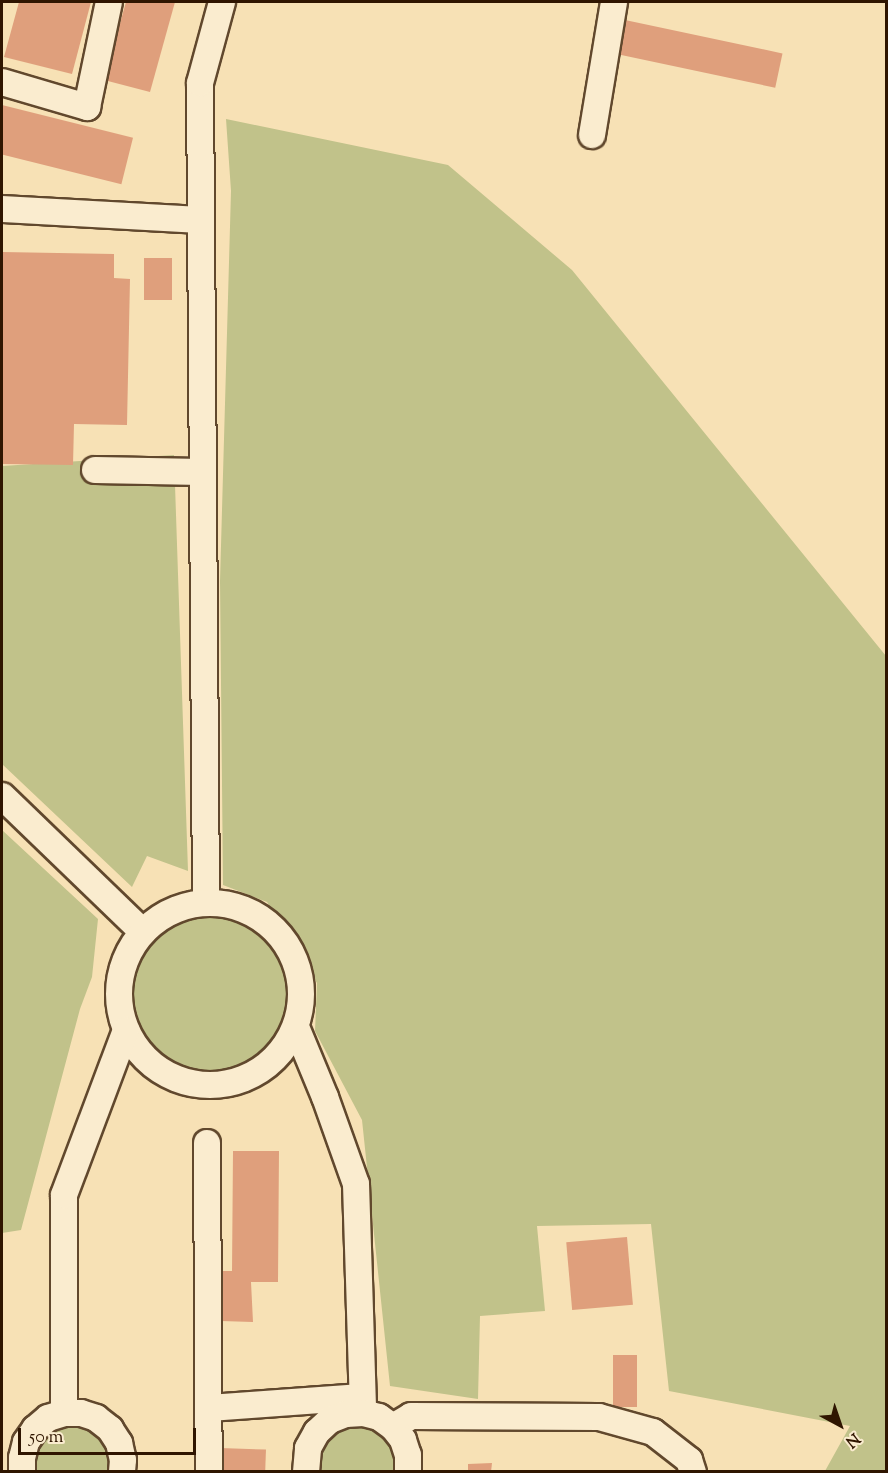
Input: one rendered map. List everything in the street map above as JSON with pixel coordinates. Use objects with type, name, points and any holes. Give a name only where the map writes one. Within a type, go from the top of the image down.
[{"type":"street","points":[[2,82],[87,107],[109,2]]},
{"type":"street","points":[[206,902],[200,83],[222,2]]},
{"type":"street","points":[[592,135],[614,2]]},
{"type":"street","points":[[2,209],[201,220]]},
{"type":"street","points":[[95,470],[202,472]]},
{"type":"street","points":[[2,796],[143,932]]},
{"type":"street","points":[[206,902],[232,904],[257,914],[277,930],[292,951],[301,976],[302,993],[296,1028],[280,1054],[256,1073],[226,1084],[196,1084],[167,1074],[142,1056],[126,1030],[119,1004],[120,978],[128,953],[143,932],[164,915],[184,906],[206,902]]},
{"type":"street","points":[[296,1028],[326,1097],[356,1184],[363,1405]]},
{"type":"street","points":[[64,1413],[64,1196],[126,1030]]},
{"type":"street","points":[[207,1143],[209,1472]]},
{"type":"street","points":[[306,1472],[308,1448],[317,1432],[330,1420],[363,1405]]},
{"type":"street","points":[[209,1408],[363,1405],[393,1427],[403,1440],[408,1455],[408,1472]]},
{"type":"street","points":[[22,1472],[22,1458],[26,1442],[35,1429],[48,1418],[64,1413],[81,1413],[96,1418],[110,1429],[119,1443],[123,1460],[122,1472]]},
{"type":"street","points":[[393,1427],[411,1416],[599,1417],[653,1432],[689,1460],[693,1472]]},
{"type":"green space","points":[[226,119],[448,165],[572,270],[886,656],[886,1471],[825,1471],[850,1426],[669,1391],[651,1224],[537,1226],[545,1311],[480,1316],[478,1399],[390,1386],[362,1120],[315,1031],[317,983],[267,902],[223,885],[220,581],[231,191]]},
{"type":"green space","points":[[174,455],[188,871],[147,856],[132,887],[2,764],[2,466]]},
{"type":"green space","points":[[2,830],[98,919],[92,977],[80,1009],[21,1230],[2,1233]]},
{"type":"green space","points":[[210,903],[245,910],[261,918],[274,930],[286,943],[294,959],[301,994],[294,1029],[286,1045],[274,1058],[261,1070],[245,1078],[210,1085],[175,1078],[159,1070],[146,1058],[134,1045],[126,1029],[119,994],[126,959],[134,943],[146,930],[159,918],[175,910]]},
{"type":"green space","points":[[379,1417],[408,1471],[306,1471],[317,1432]]},
{"type":"green space","points":[[96,1418],[122,1471],[22,1472],[35,1429]]},
{"type":"building","points":[[19,2],[91,2],[72,74],[4,57]]},
{"type":"building","points":[[126,2],[175,2],[150,92],[104,80]]},
{"type":"building","points":[[625,20],[782,53],[775,88],[618,54]]},
{"type":"building","points":[[2,105],[133,138],[121,184],[2,154]]},
{"type":"building","points":[[2,252],[114,254],[114,278],[130,279],[127,425],[74,424],[73,465],[2,464]]},
{"type":"building","points":[[144,258],[172,258],[172,300],[144,300]]},
{"type":"building","points":[[233,1151],[279,1151],[278,1282],[251,1282],[253,1322],[221,1321],[222,1271],[232,1271]]},
{"type":"building","points":[[627,1237],[633,1305],[572,1310],[566,1242]]},
{"type":"building","points":[[613,1355],[637,1355],[637,1407],[613,1407]]},
{"type":"building","points":[[220,1448],[266,1450],[265,1472],[219,1472]]},
{"type":"building","points":[[492,1463],[491,1472],[468,1472],[468,1464]]}]
